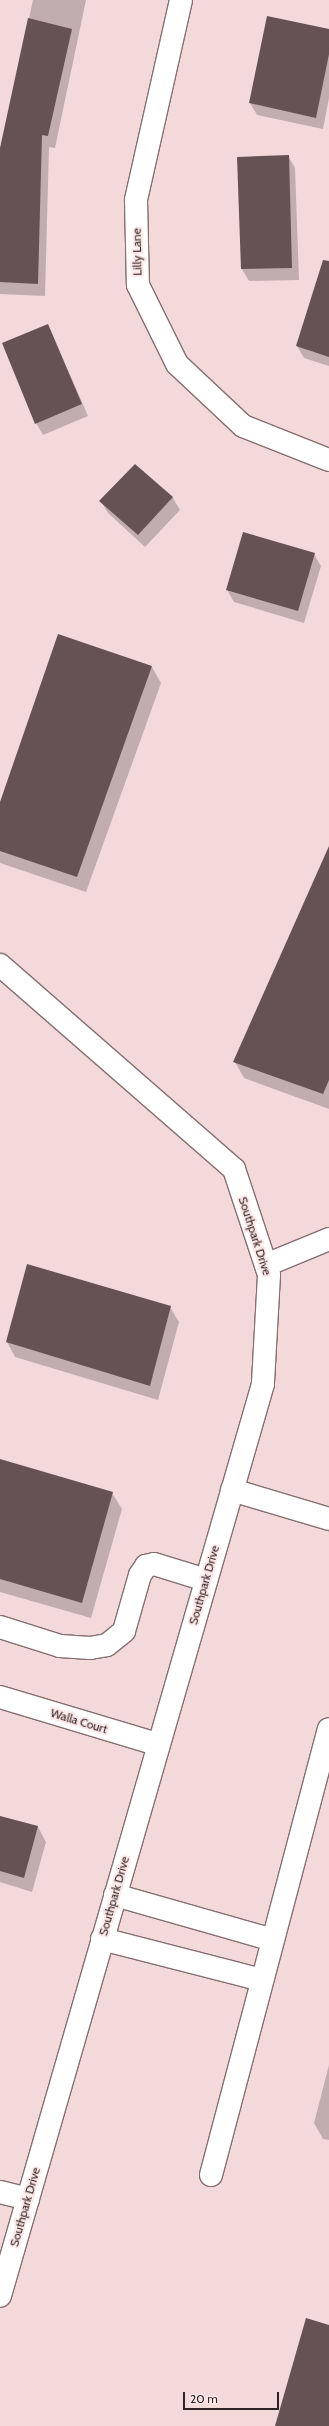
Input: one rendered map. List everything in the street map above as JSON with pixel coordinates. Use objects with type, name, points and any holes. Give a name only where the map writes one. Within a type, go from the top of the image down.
[{"type":"street","name":"Lilly Lane","points":[[181,0],[136,200],[138,285],[178,364],[243,426],[329,460]]},
{"type":"street","name":"Southpark Drive","points":[[0,965],[234,1170],[270,1275],[263,1384],[157,1744],[0,2296]]},
{"type":"street","points":[[266,1265],[329,1239]]},
{"type":"street","points":[[232,1490],[329,1519]]},
{"type":"street","points":[[0,1627],[60,1646],[90,1648],[107,1645],[124,1632],[140,1575],[146,1566],[154,1564],[206,1580]]},
{"type":"street","name":"Walla Court","points":[[0,1697],[157,1744]]},
{"type":"street","points":[[211,2175],[329,1729]]},
{"type":"street","points":[[115,1895],[273,1940]]},
{"type":"street","points":[[102,1939],[262,1980]]},
{"type":"street","points":[[0,2192],[28,2199]]},
{"type":"building","points":[[267,16],[329,29],[329,54],[316,118],[249,103]]},
{"type":"building","points":[[28,18],[72,29],[48,136],[42,135],[38,284],[0,282],[0,148]]},
{"type":"building","points":[[289,155],[292,268],[241,269],[237,157]]},
{"type":"building","points":[[323,260],[329,261],[329,357],[296,346]]},
{"type":"building","points":[[48,324],[82,404],[35,424],[2,343]]},
{"type":"building","points":[[135,464],[173,497],[138,535],[99,501]]},
{"type":"building","points":[[243,532],[315,553],[298,611],[226,590]]},
{"type":"building","points":[[58,634],[152,666],[77,877],[0,851],[0,802]]},
{"type":"building","points":[[329,846],[329,1080],[323,1094],[233,1062]]},
{"type":"building","points":[[27,1264],[171,1306],[150,1386],[6,1342]]},
{"type":"building","points":[[0,1459],[113,1492],[82,1603],[0,1579]]},
{"type":"building","points":[[0,1816],[38,1826],[24,1878],[0,1871]]},
{"type":"building","points":[[306,2318],[329,2325],[329,2426],[275,2426]]}]
